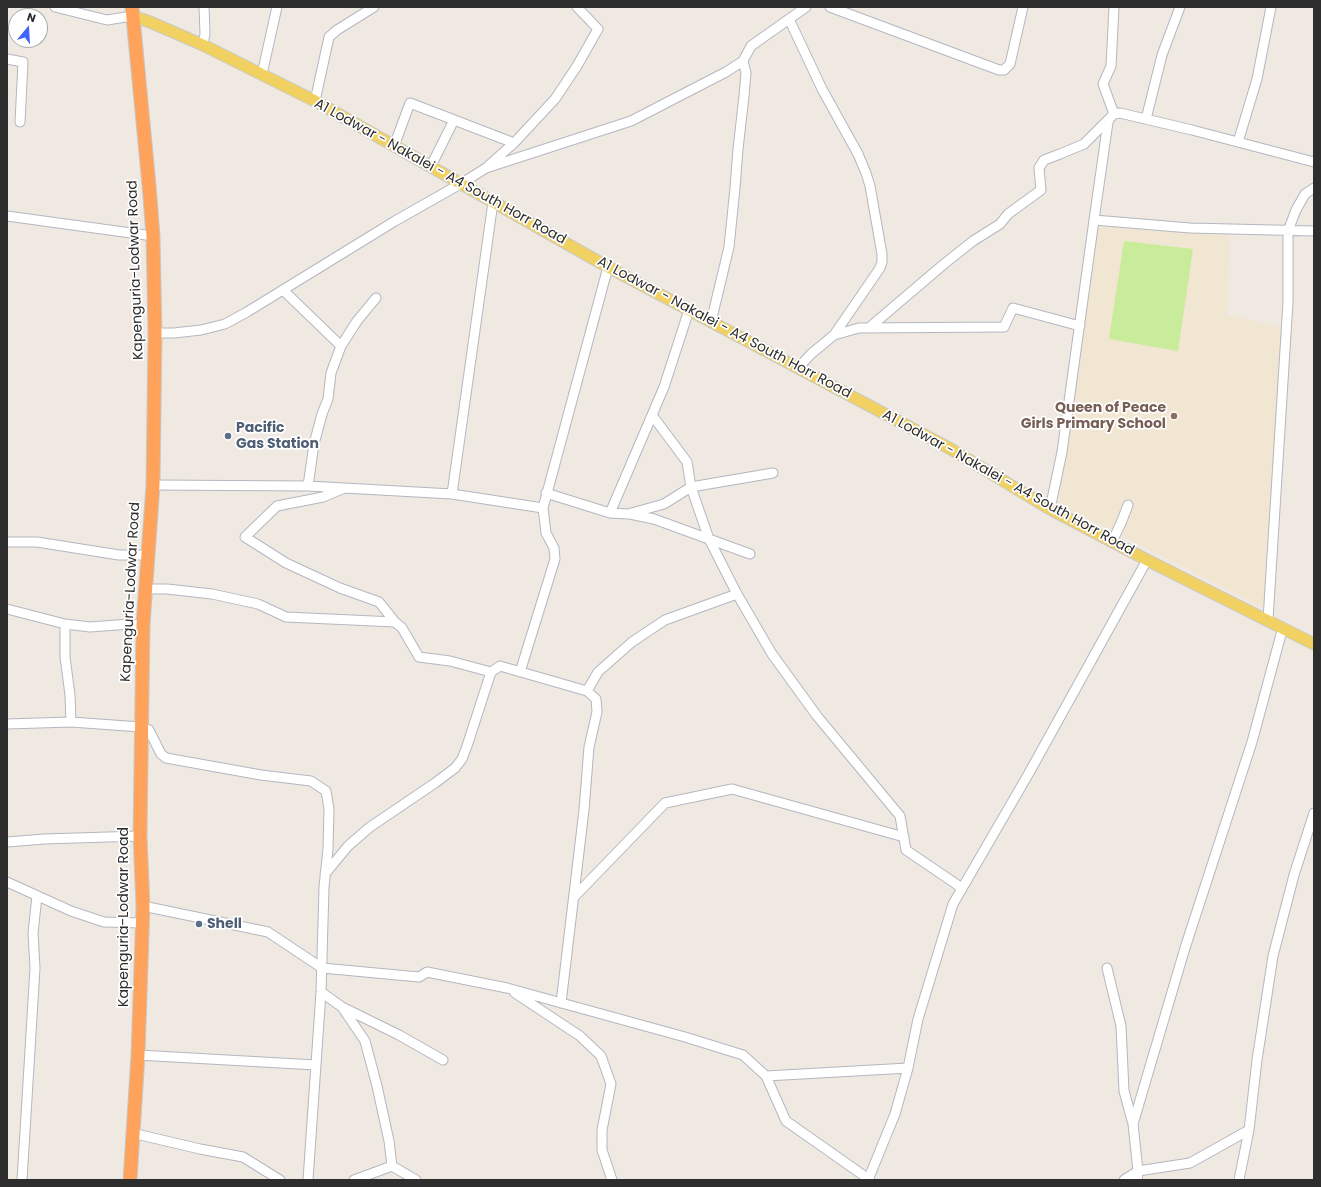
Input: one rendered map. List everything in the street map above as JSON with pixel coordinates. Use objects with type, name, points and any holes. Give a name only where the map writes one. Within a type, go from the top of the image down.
[{"type":"highway","name":"Kapenguria-Lodwar Road","points":[[130,1180],[138,1055],[141,923],[143,906],[140,836],[143,625],[153,485],[155,333],[153,236],[149,178],[132,12]]},
{"type":"main road","name":"A1 Lodwar - Nakalei - A4 South Horr Road","points":[[132,12],[150,22],[203,45],[315,101],[608,267],[949,448],[1050,509],[1147,560],[1283,627],[1314,644]]},
{"type":"street","points":[[55,7],[107,20],[132,12]]},
{"type":"street","points":[[203,45],[205,34],[204,7]]},
{"type":"street","points":[[262,74],[277,7]]},
{"type":"street","points":[[315,101],[329,37],[337,30],[374,7]]},
{"type":"street","points":[[155,333],[174,333],[201,330],[225,324],[283,290],[395,220],[486,168],[514,143],[555,99],[577,66],[598,29],[577,7]]},
{"type":"street","points":[[486,168],[631,121],[726,72],[744,61],[751,46],[806,7]]},
{"type":"street","points":[[830,7],[1004,70],[1010,64],[1023,7]]},
{"type":"street","points":[[1050,509],[1062,452],[1108,122],[1112,115],[1103,84],[1111,66],[1114,7]]},
{"type":"street","points":[[1146,119],[1162,55],[1180,7]]},
{"type":"street","points":[[1238,142],[1257,79],[1271,7]]},
{"type":"street","points":[[789,19],[822,89],[858,154],[866,173],[870,186],[882,254],[880,268],[834,335],[811,354],[798,368]]},
{"type":"street","points":[[7,59],[23,62],[20,122]]},
{"type":"street","points":[[711,322],[729,247],[746,73],[744,61]]},
{"type":"street","points":[[394,146],[410,103],[514,143]]},
{"type":"street","points":[[870,327],[973,241],[1000,224],[1008,214],[1041,190],[1039,168],[1044,160],[1084,144],[1112,115],[1120,113],[1146,119],[1314,162]]},
{"type":"street","points":[[431,166],[454,120]]},
{"type":"street","points":[[1268,620],[1288,302],[1288,231],[1296,210],[1305,194],[1314,188]]},
{"type":"street","points":[[452,494],[493,202]]},
{"type":"street","points":[[7,216],[153,236]]},
{"type":"street","points":[[1094,220],[1190,228],[1314,232]]},
{"type":"street","points":[[520,672],[555,559],[554,548],[546,533],[543,508],[546,493],[608,267]]},
{"type":"street","points":[[283,290],[341,346]]},
{"type":"street","points":[[308,486],[314,444],[322,414],[328,399],[331,373],[341,346],[357,321],[376,298]]},
{"type":"street","points":[[834,335],[854,329],[870,327],[1004,327],[1013,308],[1080,326]]},
{"type":"street","points":[[610,513],[667,379],[689,310]]},
{"type":"street","points":[[652,415],[687,462],[691,487],[709,539],[737,594],[772,654],[817,716],[900,816],[906,850],[962,888]]},
{"type":"street","points":[[628,514],[664,504],[691,487],[773,473]]},
{"type":"street","points":[[153,485],[308,486],[452,494],[543,508]]},
{"type":"street","points":[[345,488],[323,497],[277,506],[245,537],[286,563],[340,588],[379,602],[395,622],[402,628],[419,657],[450,661],[491,672]]},
{"type":"street","points":[[546,493],[610,513],[628,514],[654,519],[750,554]]},
{"type":"street","points":[[1112,542],[1122,523],[1128,505]]},
{"type":"street","points":[[7,542],[37,542],[119,555],[148,555]]},
{"type":"street","points":[[143,906],[268,932],[322,968],[419,977],[427,972],[507,988],[685,1037],[743,1055],[766,1076],[786,1121],[869,1180],[895,1114],[908,1068],[918,1019],[953,904],[1029,773],[1147,560]]},
{"type":"street","points":[[145,589],[167,589],[212,594],[258,604],[286,617],[395,622]]},
{"type":"street","points":[[587,691],[598,672],[632,642],[665,620],[737,594]]},
{"type":"street","points":[[7,609],[65,624],[90,627],[130,624],[143,625]]},
{"type":"street","points":[[65,624],[65,657],[70,695],[71,722]]},
{"type":"street","points":[[1133,1124],[1185,948],[1252,742],[1283,627]]},
{"type":"street","points":[[326,874],[348,846],[370,827],[436,783],[455,768],[462,759],[467,746],[491,672],[500,666],[587,691],[596,699],[597,712],[589,747],[584,810],[561,1003]]},
{"type":"street","points":[[7,724],[71,722],[141,727],[149,730],[162,754],[166,758],[261,775],[312,781],[326,791],[329,809],[321,992],[308,1180]]},
{"type":"street","points":[[574,897],[665,803],[732,789],[904,837]]},
{"type":"street","points":[[1239,1180],[1249,1130],[1257,1060],[1273,956],[1294,875],[1314,813]]},
{"type":"street","points":[[7,842],[140,836]]},
{"type":"street","points":[[7,882],[71,911],[104,922],[141,923]]},
{"type":"street","points":[[22,1180],[34,1001],[34,933],[37,896]]},
{"type":"street","points":[[1107,968],[1121,1026],[1124,1091],[1133,1124],[1137,1176]]},
{"type":"street","points":[[507,988],[580,1036],[601,1056],[611,1084],[602,1130],[602,1150],[612,1180]]},
{"type":"street","points":[[321,992],[342,1007],[398,1035],[442,1060]]},
{"type":"street","points":[[342,1007],[365,1042],[377,1086],[389,1141],[392,1166]]},
{"type":"street","points":[[138,1055],[316,1065]]},
{"type":"street","points":[[766,1076],[908,1068]]},
{"type":"street","points":[[1124,1180],[1190,1163],[1249,1130]]},
{"type":"street","points":[[132,1133],[200,1149],[243,1157],[280,1180]]},
{"type":"street","points":[[354,1180],[392,1166]]},
{"type":"street","points":[[392,1166],[416,1180]]},
{"type":"shaded area","name":"Queen of Peace Girls Primary School","points":[[1098,222],[1230,236],[1227,315],[1283,328],[1266,597],[1263,608],[1058,503]]},
{"type":"green space","points":[[1124,241],[1193,249],[1178,351],[1109,339]]},
{"type":"place","name":"Queen of Peace Girls Primary School","points":[[1174,416]]},
{"type":"place","name":"Pacific Gas Station","points":[[228,436]]},
{"type":"place","name":"Shell","points":[[199,924]]}]
